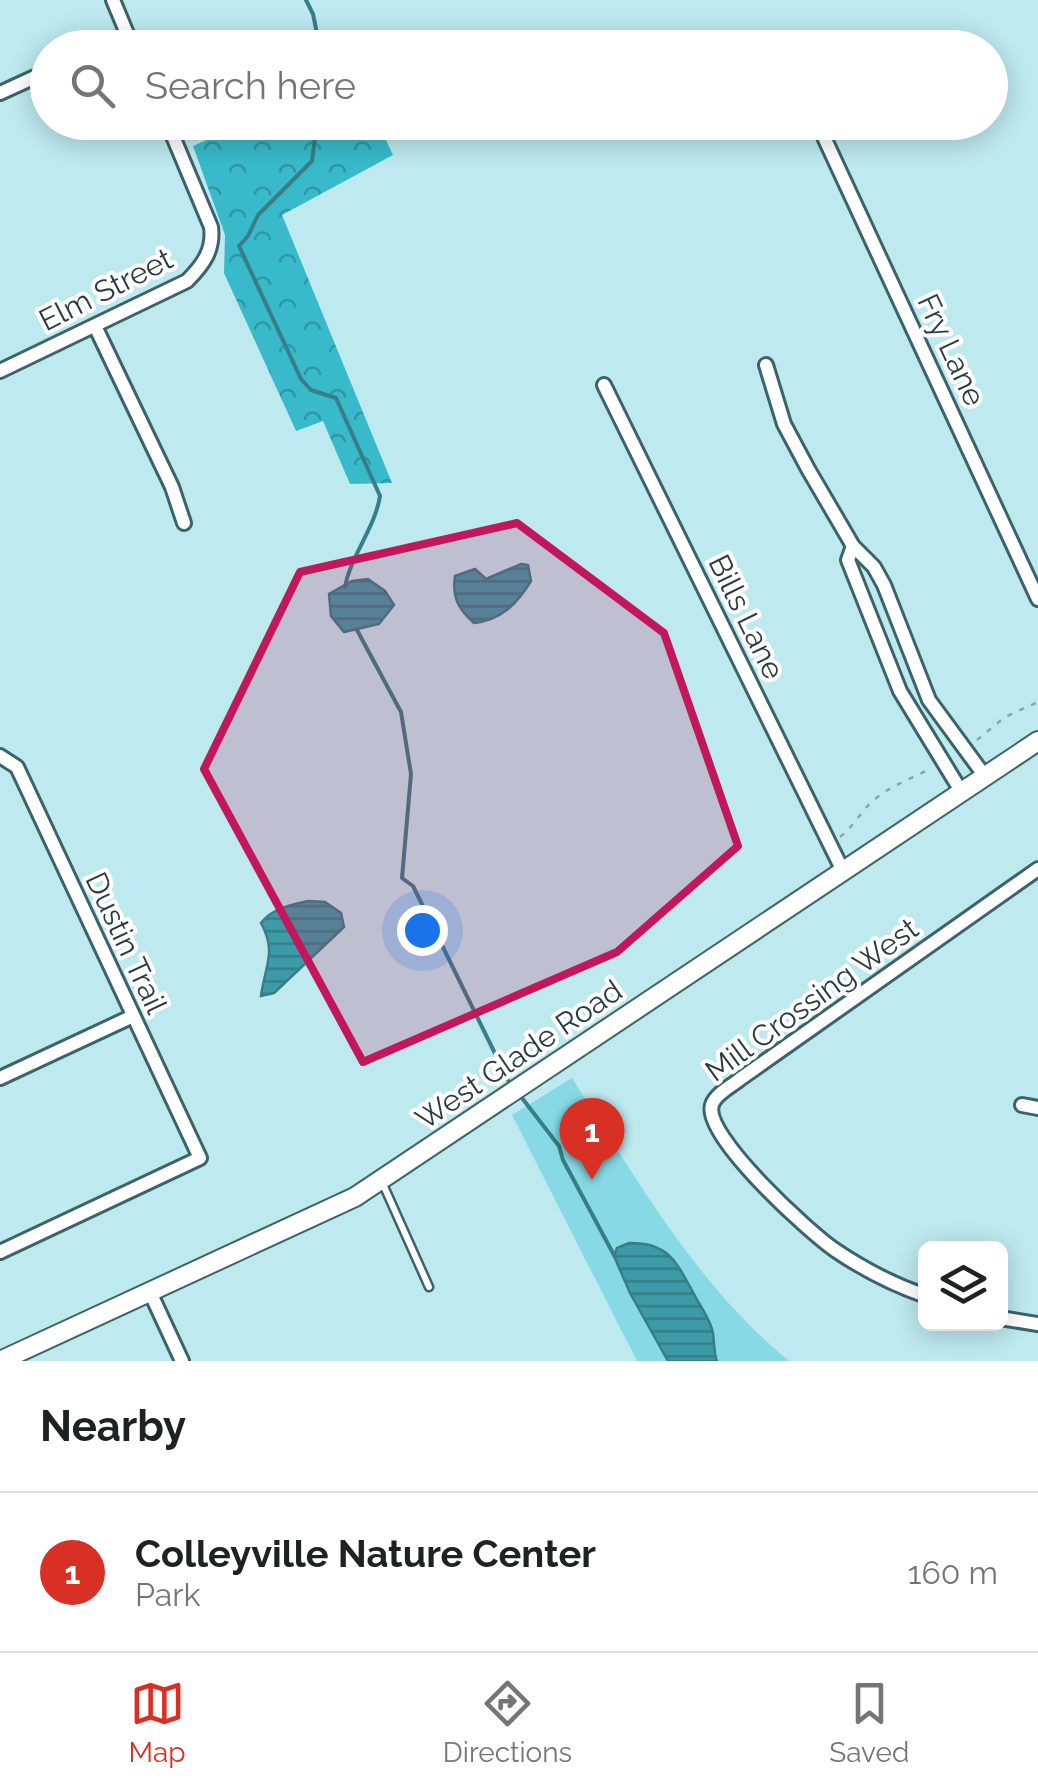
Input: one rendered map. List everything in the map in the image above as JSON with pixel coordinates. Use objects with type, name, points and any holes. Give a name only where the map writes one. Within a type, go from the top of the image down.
[{"type":"main road","name":"West Glade Road","points":[[0,1361],[326,1212],[382,1181],[1038,741]]},
{"type":"street","points":[[113,0],[125,30]]},
{"type":"street","points":[[0,93],[30,79]]},
{"type":"street","name":"Elm Street","points":[[0,371],[188,280],[210,250],[212,227],[174,140]]},
{"type":"street","name":"Fry Lane","points":[[825,140],[1038,599]]},
{"type":"street","points":[[95,326],[172,487],[184,524]]},
{"type":"street","points":[[766,365],[784,424],[853,546],[874,566],[920,677],[942,719],[984,775]]},
{"type":"street","name":"Bills Lane","points":[[604,385],[843,872]]},
{"type":"street","points":[[853,546],[848,560],[898,686],[962,790]]},
{"type":"street","points":[[878,635],[900,627]]},
{"type":"street","points":[[898,686],[920,677]]},
{"type":"street","points":[[923,732],[942,719]]},
{"type":"street","name":"Dustin Trail","points":[[0,756],[17,768],[200,1158],[0,1252]]},
{"type":"street","name":"Mill Crossing West","points":[[918,1292],[866,1269],[801,1223],[757,1180],[730,1146],[711,1116],[711,1107],[740,1079],[1038,868]]},
{"type":"street","points":[[0,1078],[132,1016]]},
{"type":"street","points":[[1022,1106],[1038,1108]]},
{"type":"street","points":[[150,1292],[182,1361]]},
{"type":"street","points":[[1008,1319],[1038,1324]]},
{"type":"lane","points":[[382,1181],[429,1287]]},
{"type":"highlighted area","points":[[517,523],[664,633],[738,846],[617,952],[363,1062],[204,769],[300,572]]},
{"type":"green space","points":[[207,140],[386,140],[393,155],[282,215],[392,483],[350,484],[323,421],[296,431],[224,273],[225,235],[193,146]]},
{"type":"shaded area","points":[[521,564],[528,565],[531,581],[520,597],[500,614],[474,623],[457,602],[455,576],[475,569],[486,579]]},
{"type":"shaded area","points":[[368,579],[385,591],[394,605],[379,624],[344,632],[331,616],[329,594],[352,581]]},
{"type":"shaded area","points":[[308,901],[325,902],[341,913],[344,927],[274,993],[261,996],[269,951],[261,923],[276,911]]},
{"type":"shaded area","points":[[572,1078],[696,1264],[725,1299],[789,1361],[637,1361],[512,1115]]},
{"type":"shaded area","points":[[629,1243],[654,1246],[677,1264],[710,1324],[717,1361],[668,1361],[614,1256],[617,1248]]},
{"type":"waterway","points":[[306,0],[316,30]]},
{"type":"waterway","points":[[315,140],[312,161],[258,215],[239,246],[301,379],[311,390],[336,398],[380,496],[345,587]]},
{"type":"waterway","points":[[357,630],[401,712],[411,774],[402,878],[413,886],[508,1080]]},
{"type":"waterway","points":[[522,1098],[559,1146],[615,1257]]},
{"type":"place","name":"Colleyville Nature Center","points":[[592,1180]]}]
